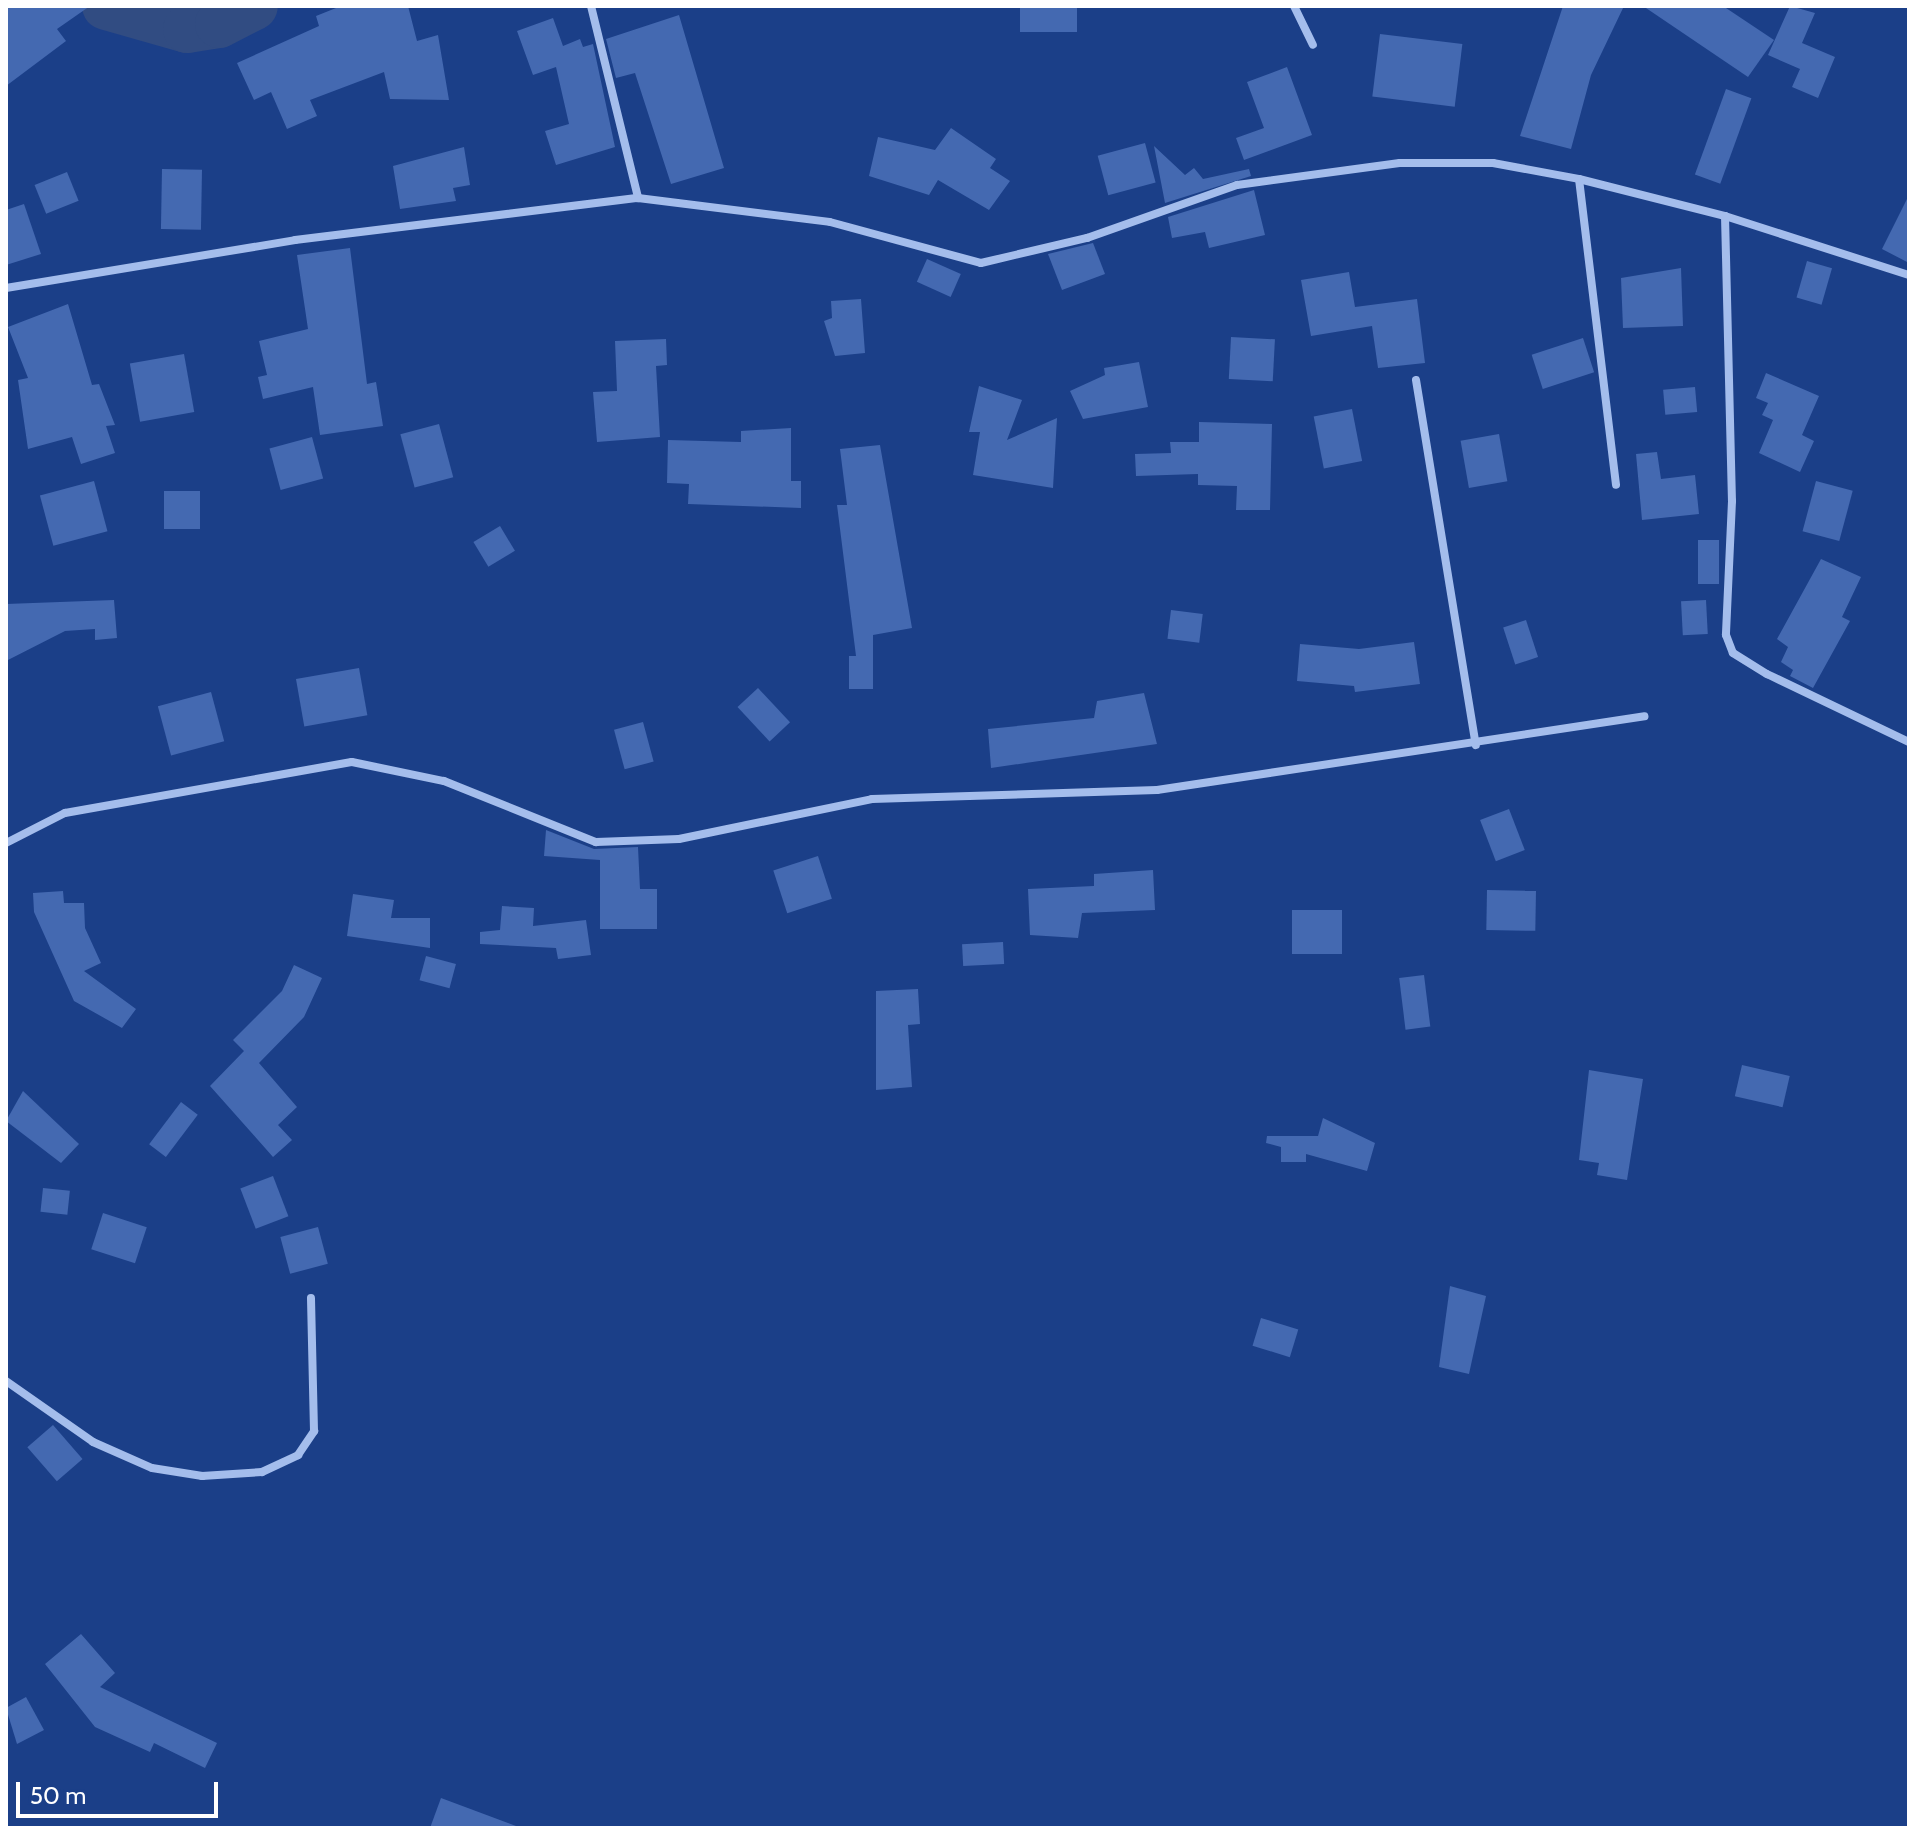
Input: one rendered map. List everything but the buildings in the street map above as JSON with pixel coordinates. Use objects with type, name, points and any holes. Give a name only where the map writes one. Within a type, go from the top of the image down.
[{"type":"street","points":[[591,6],[638,198]]},
{"type":"street","points":[[1294,6],[1313,45]]},
{"type":"street","points":[[6,288],[295,240],[638,198],[830,222],[981,263],[1087,238],[1237,185],[1400,163],[1493,163],[1579,179],[1725,216],[1909,275]]},
{"type":"street","points":[[1579,179],[1616,485]]},
{"type":"street","points":[[1725,216],[1732,501],[1726,635],[1733,653],[1767,674],[1909,742]]},
{"type":"street","points":[[1416,380],[1476,745]]},
{"type":"street","points":[[6,843],[65,813],[352,762],[444,781],[596,842],[679,839],[872,799],[1157,790],[1476,745],[1644,716]]},
{"type":"street","points":[[6,1381],[93,1442],[152,1468],[202,1476],[262,1472],[298,1455],[314,1431],[311,1298]]},
{"type":"waterway","points":[[106,6],[187,29],[219,24],[254,6]]}]
